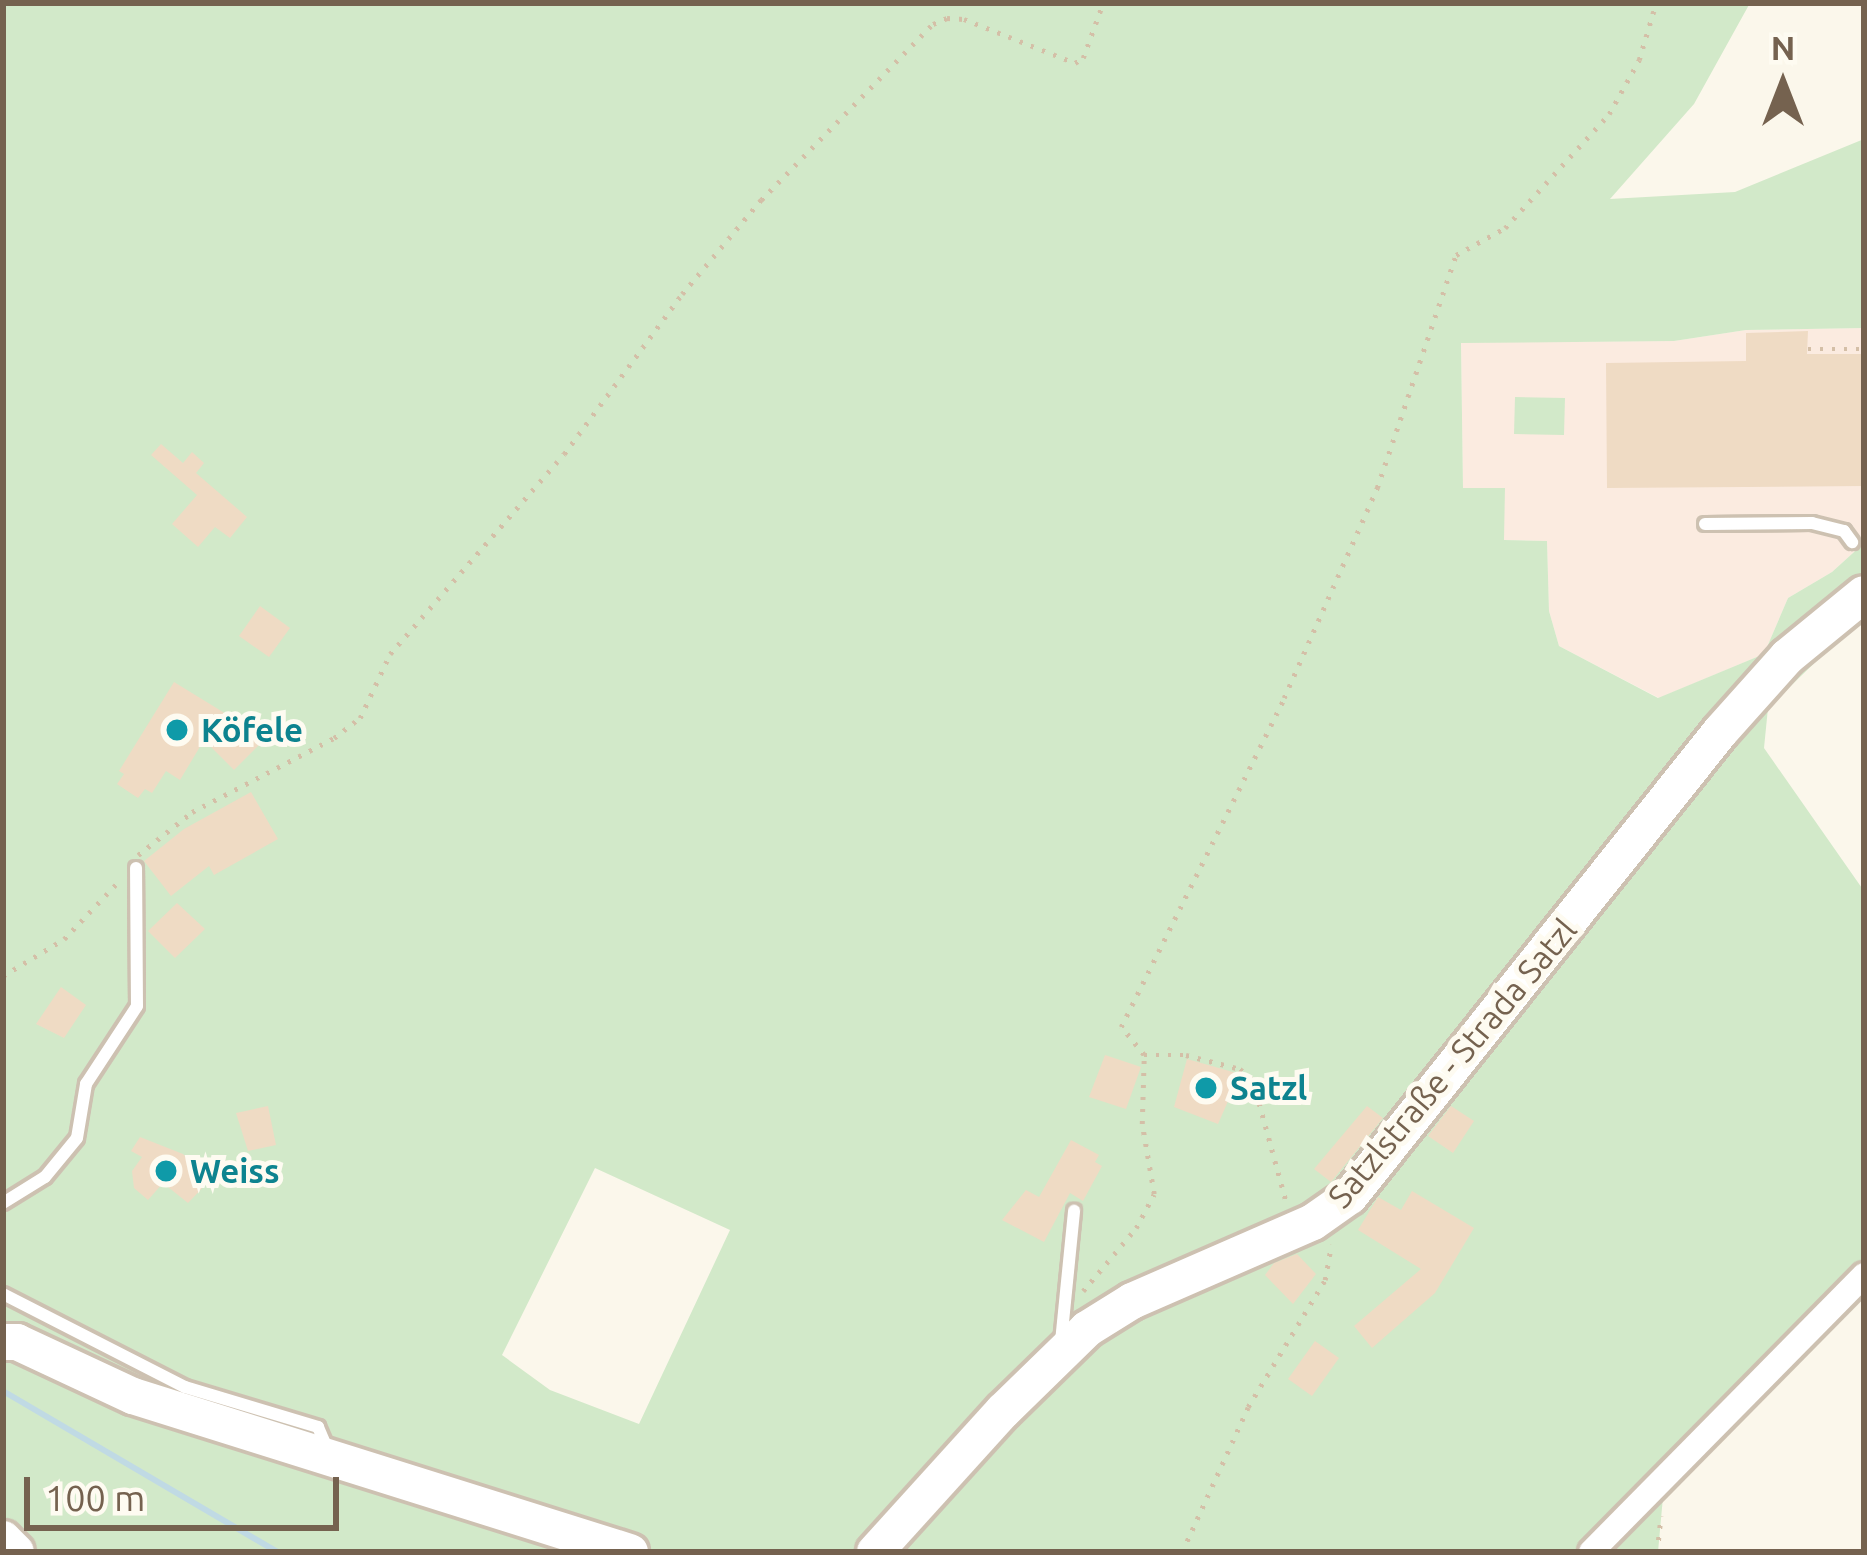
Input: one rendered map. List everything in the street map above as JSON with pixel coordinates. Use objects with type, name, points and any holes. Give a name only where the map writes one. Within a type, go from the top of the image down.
[{"type":"street","name":"Satzlstraße - Strada Satzl","points":[[875,1552],[1060,1352],[1132,1301],[1313,1222],[1350,1196],[1720,732],[1787,657],[1864,594]]},
{"type":"street","points":[[1592,1552],[1864,1275]]},
{"type":"street","points":[[3,1342],[17,1342],[133,1396],[630,1552]]},
{"type":"street","points":[[3,1539],[16,1552]]},
{"type":"lane","points":[[1706,524],[1812,524],[1844,531],[1852,542]]},
{"type":"lane","points":[[3,1203],[45,1177],[77,1138],[86,1084],[137,1006],[136,868]]},
{"type":"lane","points":[[1060,1352],[1074,1211]]},
{"type":"lane","points":[[3,1294],[185,1387],[318,1427],[331,1456]]},
{"type":"path","points":[[3,976],[64,939],[136,868],[145,847],[192,812],[334,738],[360,718],[390,654],[564,454],[682,295],[761,200],[933,24],[946,18],[964,19],[1075,63],[1083,58],[1103,3]]},
{"type":"path","points":[[1074,1308],[1091,1276],[1136,1228],[1154,1193],[1142,1124],[1144,1055],[1121,1027],[1285,698],[1377,488],[1456,255],[1505,228],[1609,113],[1639,60],[1656,3]]},
{"type":"path","points":[[1808,349],[1864,349]]},
{"type":"shaded area","points":[[1864,328],[1864,543],[1832,572],[1788,598],[1764,654],[1659,698],[1559,646],[1549,611],[1547,541],[1504,540],[1463,488],[1461,342],[1674,341],[1746,330]]},
{"type":"green space","points":[[3,3],[1750,3],[1694,104],[1610,199],[1735,192],[1864,139],[1864,328],[1746,330],[1674,341],[1461,343],[1463,488],[1505,488],[1504,540],[1547,541],[1549,611],[1559,646],[1658,698],[1764,654],[1788,598],[1832,572],[1864,543],[1864,615],[1768,708],[1764,748],[1864,891],[1864,1275],[1665,1475],[1658,1552],[3,1552]],"holes":[[[595,1168],[730,1230],[639,1424],[550,1390],[502,1355]]]},
{"type":"green space","points":[[1515,397],[1565,398],[1564,435],[1514,434]]},
{"type":"building","points":[[1808,331],[1807,354],[1864,354],[1864,486],[1607,488],[1606,363],[1746,361],[1746,333]]},
{"type":"building","points":[[161,444],[183,463],[192,452],[204,463],[196,473],[247,517],[230,538],[215,527],[198,547],[172,524],[197,495],[151,455]]},
{"type":"building","points":[[260,606],[290,628],[269,657],[239,636]]},
{"type":"building","points":[[174,682],[236,720],[260,744],[234,770],[204,740],[180,780],[166,771],[152,793],[145,789],[138,798],[117,784],[124,774],[119,771]]},
{"type":"building","points":[[251,792],[278,839],[214,875],[209,866],[171,896],[144,861],[184,829]]},
{"type":"building","points":[[177,903],[205,929],[175,958],[148,931]]},
{"type":"building","points":[[61,987],[86,1005],[64,1038],[36,1024]]},
{"type":"building","points":[[1105,1055],[1141,1067],[1126,1109],[1089,1097]]},
{"type":"building","name":"Satzl","points":[[1187,1059],[1240,1074],[1218,1124],[1174,1107]]},
{"type":"building","points":[[268,1106],[276,1145],[248,1151],[236,1113]]},
{"type":"building","points":[[1367,1106],[1383,1118],[1331,1182],[1314,1169]]},
{"type":"building","points":[[1451,1106],[1474,1121],[1453,1153],[1428,1136]]},
{"type":"building","name":"Weiss","points":[[140,1137],[183,1154],[210,1180],[188,1203],[163,1183],[148,1200],[134,1188],[132,1171],[142,1157],[131,1151]]},
{"type":"building","points":[[1071,1140],[1099,1155],[1095,1162],[1102,1166],[1083,1201],[1070,1193],[1044,1242],[1002,1220],[1026,1190],[1039,1197]]},
{"type":"building","points":[[1412,1191],[1474,1228],[1435,1293],[1372,1348],[1354,1326],[1421,1269],[1358,1230],[1378,1197],[1401,1210]]},
{"type":"building","points":[[1297,1254],[1316,1274],[1293,1304],[1265,1275],[1274,1263]]},
{"type":"building","points":[[1315,1341],[1339,1358],[1312,1396],[1288,1379]]},
{"type":"waterway","points":[[3,1391],[277,1552]]},
{"type":"place","name":"Köfele","points":[[177,730]]},
{"type":"place","name":"Satzl","points":[[1206,1088]]},
{"type":"place","name":"Weiss","points":[[166,1171]]}]
